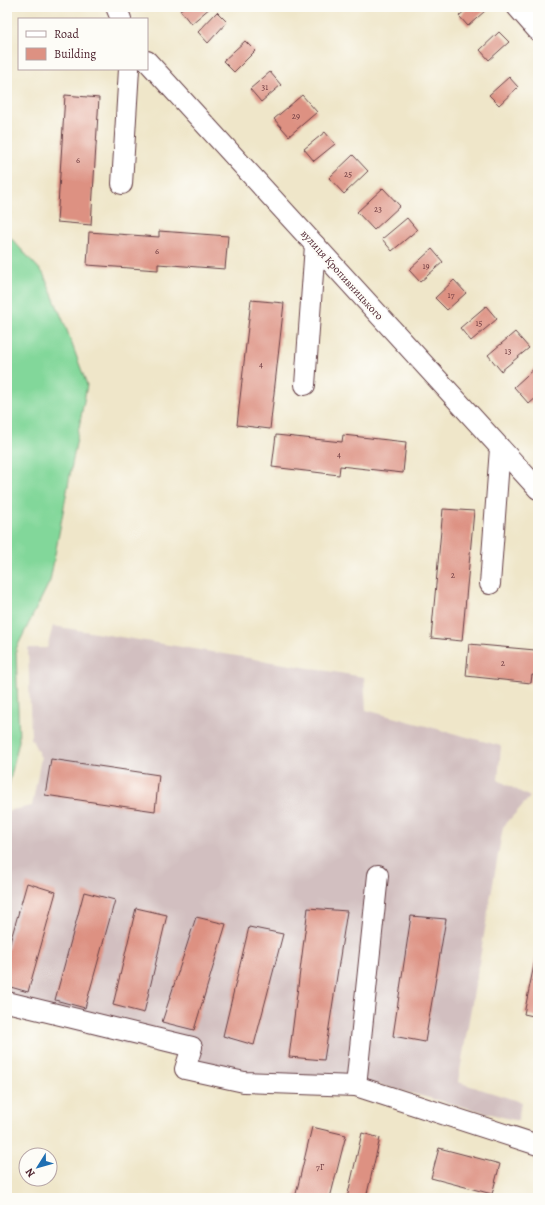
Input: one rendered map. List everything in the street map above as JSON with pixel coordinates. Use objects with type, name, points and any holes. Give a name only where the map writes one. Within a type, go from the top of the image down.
[{"type":"street","points":[[116,7],[121,18]]},
{"type":"street","points":[[517,7],[538,31]]},
{"type":"street","name":"вулиця Кропивницького","points":[[148,62],[538,489]]},
{"type":"street","points":[[122,184],[129,70]]},
{"type":"street","points":[[305,385],[315,245]]},
{"type":"street","points":[[490,584],[500,448]]},
{"type":"street","points":[[356,1086],[378,875]]},
{"type":"street","points":[[7,1002],[192,1047],[185,1069],[244,1082],[356,1086],[538,1145]]},
{"type":"shaded area","points":[[53,626],[364,677],[366,710],[501,746],[498,780],[530,797],[503,827],[458,1082],[521,1102],[518,1121],[352,1078],[244,1075],[7,1013],[7,811],[32,806],[41,758],[31,738],[28,648],[47,648]]},
{"type":"green space","points":[[7,234],[43,273],[65,325],[87,385],[50,581],[16,649],[19,741],[7,793]]},
{"type":"building","points":[[184,7],[211,7],[191,24],[180,10]]},
{"type":"building","points":[[469,7],[482,7],[485,11],[468,26],[459,16]]},
{"type":"building","points":[[217,12],[227,22],[208,43],[198,32]]},
{"type":"building","points":[[499,32],[509,42],[489,60],[480,50]]},
{"type":"building","points":[[245,41],[255,51],[234,72],[223,61]]},
{"type":"building","points":[[270,72],[281,85],[261,102],[250,89]]},
{"type":"building","points":[[509,77],[518,87],[499,105],[489,95]]},
{"type":"building","points":[[65,95],[99,98],[91,225],[57,222]]},
{"type":"building","points":[[302,95],[317,112],[289,136],[274,119]]},
{"type":"building","points":[[325,132],[335,144],[314,161],[304,149]]},
{"type":"building","points":[[353,155],[368,171],[344,194],[329,178]]},
{"type":"building","points":[[383,188],[400,206],[374,230],[357,212]]},
{"type":"building","points":[[407,218],[417,230],[392,251],[382,239]]},
{"type":"building","points":[[159,231],[228,236],[225,269],[158,264],[158,270],[87,265],[89,232],[159,237]]},
{"type":"building","points":[[432,249],[443,262],[420,282],[409,270]]},
{"type":"building","points":[[454,280],[466,293],[447,310],[435,298]]},
{"type":"building","points":[[251,300],[284,303],[270,429],[237,425]]},
{"type":"building","points":[[486,306],[497,319],[471,341],[460,328]]},
{"type":"building","points":[[515,332],[529,348],[501,371],[488,355]]},
{"type":"building","points":[[538,365],[538,396],[529,404],[514,387]]},
{"type":"building","points":[[276,435],[342,442],[343,435],[406,442],[403,473],[340,466],[339,475],[272,467]]},
{"type":"building","points":[[443,509],[474,511],[462,641],[431,638]]},
{"type":"building","points":[[469,644],[535,650],[535,644],[538,644],[538,676],[532,675],[531,683],[466,676]]},
{"type":"building","points":[[51,759],[159,775],[155,811],[45,795]]},
{"type":"building","points":[[27,883],[56,892],[28,992],[7,986],[7,953]]},
{"type":"building","points":[[84,892],[115,900],[85,1008],[55,1000]]},
{"type":"building","points":[[136,908],[167,915],[144,1013],[113,1005]]},
{"type":"building","points":[[308,908],[347,911],[324,1060],[289,1057]]},
{"type":"building","points":[[411,916],[446,919],[425,1042],[393,1036]]},
{"type":"building","points":[[196,917],[226,924],[194,1030],[162,1022]]},
{"type":"building","points":[[249,927],[283,934],[254,1045],[223,1036]]},
{"type":"building","points":[[538,950],[538,1017],[524,1014]]},
{"type":"building","points":[[312,1127],[346,1135],[330,1198],[295,1198]]},
{"type":"building","points":[[362,1133],[380,1138],[366,1198],[347,1198]]},
{"type":"building","points":[[439,1148],[500,1164],[492,1194],[431,1178]]}]
